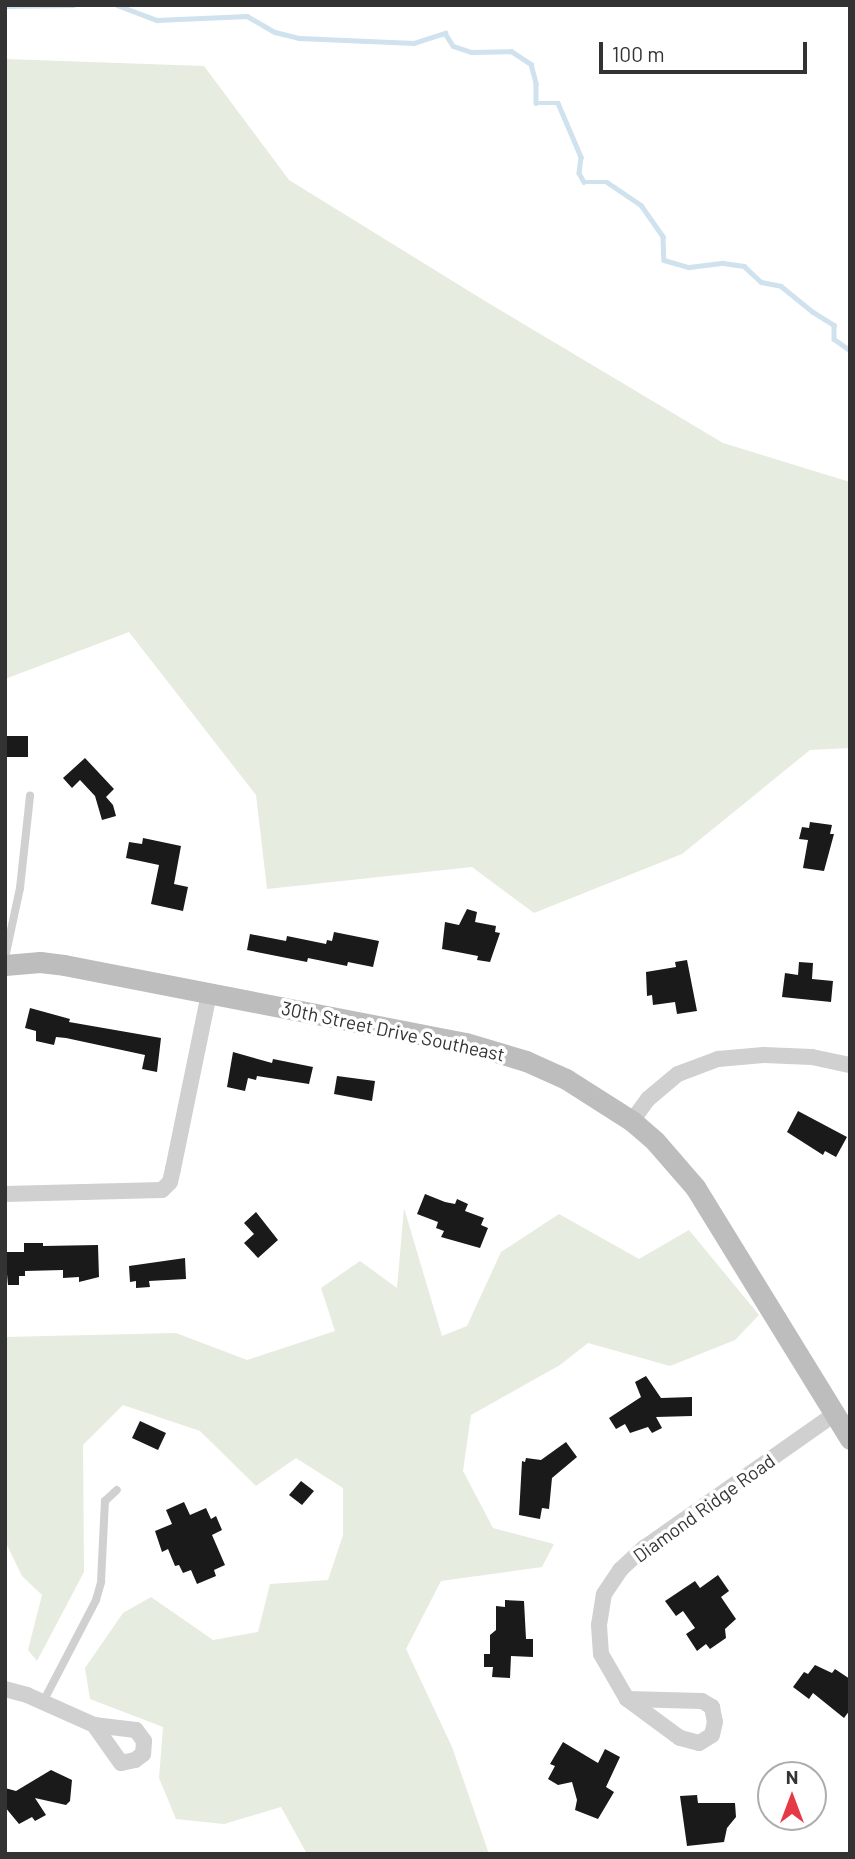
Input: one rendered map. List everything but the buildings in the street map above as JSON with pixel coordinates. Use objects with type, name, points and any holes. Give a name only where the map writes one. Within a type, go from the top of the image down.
[{"type":"main road","name":"30th Street Drive Southeast","points":[[5,965],[40,962],[64,965],[209,993],[499,1052],[566,1079],[632,1121],[674,1162],[707,1204],[850,1439]]},
{"type":"street","points":[[5,1194],[162,1190],[170,1182],[209,993]]},
{"type":"street","points":[[632,1121],[648,1099],[678,1074],[718,1059],[764,1055],[812,1057],[850,1065]]},
{"type":"street","name":"Diamond Ridge Road","points":[[627,1699],[702,1701],[712,1707],[715,1722],[712,1735],[699,1743],[680,1738],[627,1699],[601,1654],[599,1625],[604,1594],[620,1570],[644,1548],[835,1415]]},
{"type":"street","points":[[5,1689],[43,1702],[94,1725]]},
{"type":"lane","points":[[5,958],[20,888],[30,796]]},
{"type":"lane","points":[[43,1702],[96,1600],[101,1582],[105,1500],[117,1490]]},
{"type":"shaded area","points":[[5,59],[204,66],[289,180],[723,443],[850,482],[850,748],[810,750],[682,854],[534,913],[472,867],[267,889],[256,795],[129,632],[5,679]]},
{"type":"shaded area","points":[[404,1208],[442,1336],[467,1326],[501,1252],[559,1214],[639,1259],[689,1230],[759,1315],[735,1340],[670,1366],[588,1343],[560,1365],[471,1415],[463,1471],[493,1528],[554,1544],[542,1567],[441,1581],[406,1649],[452,1747],[489,1854],[307,1854],[281,1807],[224,1824],[176,1819],[159,1778],[163,1727],[90,1699],[85,1668],[123,1613],[151,1597],[213,1640],[258,1632],[270,1584],[328,1580],[343,1535],[343,1488],[296,1458],[256,1486],[200,1431],[123,1405],[83,1445],[84,1572],[37,1661],[28,1650],[42,1595],[22,1576],[5,1541],[5,1337],[176,1333],[247,1360],[335,1331],[321,1288],[360,1261],[397,1288]]},
{"type":"waterway","points":[[5,6],[73,5]]},
{"type":"waterway","points":[[117,5],[157,20],[247,16],[275,32],[299,38],[414,43],[445,33],[453,46],[472,52],[511,51],[531,64],[536,83],[536,103],[558,103],[581,157],[579,173],[584,182],[607,182],[641,205],[663,237],[664,260],[689,267],[723,263],[744,266],[761,282],[781,286],[834,325],[834,339],[850,350]]}]
